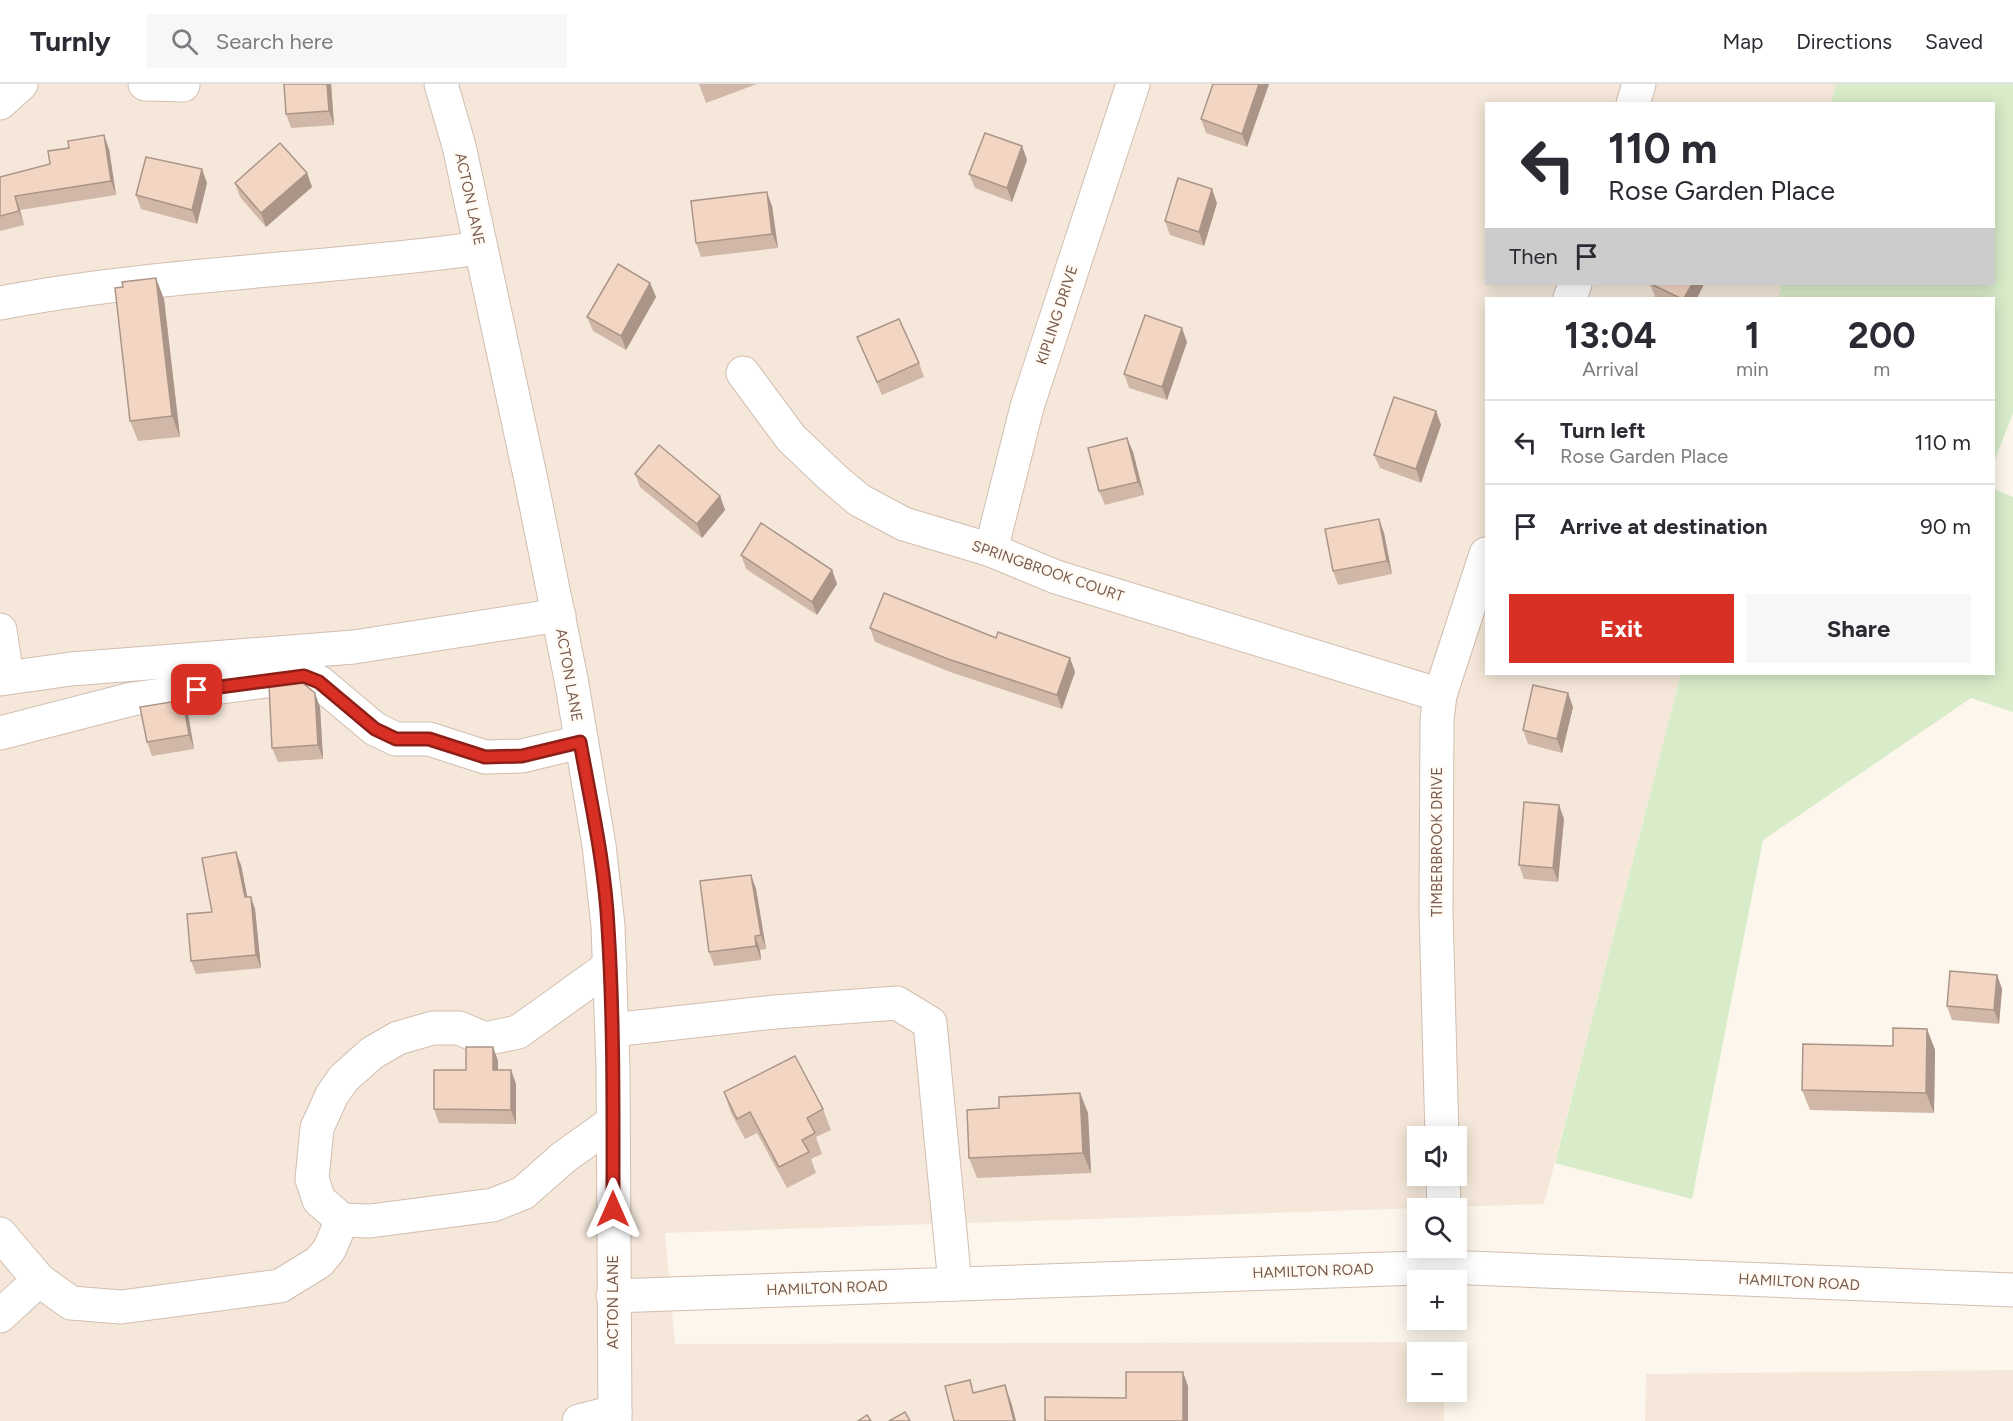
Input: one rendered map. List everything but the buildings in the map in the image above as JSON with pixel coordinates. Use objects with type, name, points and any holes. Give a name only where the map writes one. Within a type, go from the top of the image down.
[{"type":"street","points":[[0,103],[21,84]]},
{"type":"street","points":[[145,84],[183,85]]},
{"type":"street","name":"ACTON LANE","points":[[441,84],[459,146],[558,615],[599,845],[608,926],[612,1030],[615,1416]]},
{"type":"street","name":"KIPLING DRIVE","points":[[991,550],[1027,407],[1133,84]]},
{"type":"street","points":[[1634,102],[1639,84]]},
{"type":"street","points":[[0,303],[118,285],[406,258],[481,248]]},
{"type":"street","name":"SPRINGBROOK COURT","points":[[743,373],[791,438],[858,500],[904,524],[991,550],[1056,577],[1440,695]]},
{"type":"street","name":"TIMBERBROOK DRIVE","points":[[1442,1126],[1436,911],[1440,695],[1485,557]]},
{"type":"street","points":[[0,630],[4,679],[71,669],[354,647],[558,615]]},
{"type":"street","points":[[0,733],[132,699],[304,676],[319,682],[375,729],[396,739],[429,739],[485,757],[522,756],[580,742]]},
{"type":"street","points":[[610,966],[518,1032],[485,1039],[459,1028],[433,1028],[398,1038],[372,1053],[344,1078],[332,1095],[317,1128],[312,1179],[319,1200],[342,1220],[370,1221],[493,1205],[523,1193],[564,1157],[613,1122]]},
{"type":"street","points":[[612,1030],[775,1012],[897,1003],[930,1023],[955,1284]]},
{"type":"street","points":[[0,1234],[39,1280],[71,1303],[121,1307],[280,1286],[319,1262],[329,1250],[342,1220]]},
{"type":"street","name":"HAMILTON ROAD","points":[[613,1296],[955,1284],[1427,1258]]},
{"type":"street","name":"HAMILTON ROAD","points":[[1462,1258],[2013,1290]]},
{"type":"street","points":[[0,1316],[39,1280]]},
{"type":"street","points":[[579,1421],[615,1416]]},
{"type":"shaded area","points":[[0,84],[1836,84],[1831,102],[1485,102],[1485,285],[1782,285],[1778,297],[1485,297],[1485,675],[1681,675],[1544,1204],[1467,1207],[1467,1198],[1407,1198],[1407,1209],[665,1233],[675,1344],[1407,1342],[1407,1402],[1444,1402],[1444,1421],[0,1421]]},
{"type":"shaded area","points":[[2013,1370],[2013,1421],[1645,1421],[1646,1374]]},
{"type":"green space","points":[[1836,84],[2013,84],[2013,413],[1995,459],[1995,297],[1778,297],[1782,285],[1995,285],[1995,102],[1831,102]]},
{"type":"green space","points":[[1995,489],[2013,497],[2013,712],[1971,698],[1763,840],[1692,1199],[1555,1163],[1681,675],[1995,675]]},
{"type":"route","points":[[197,690],[304,676],[319,682],[375,729],[396,739],[429,739],[485,757],[522,756],[580,742],[599,845],[608,926],[613,1067],[613,1209]]}]
